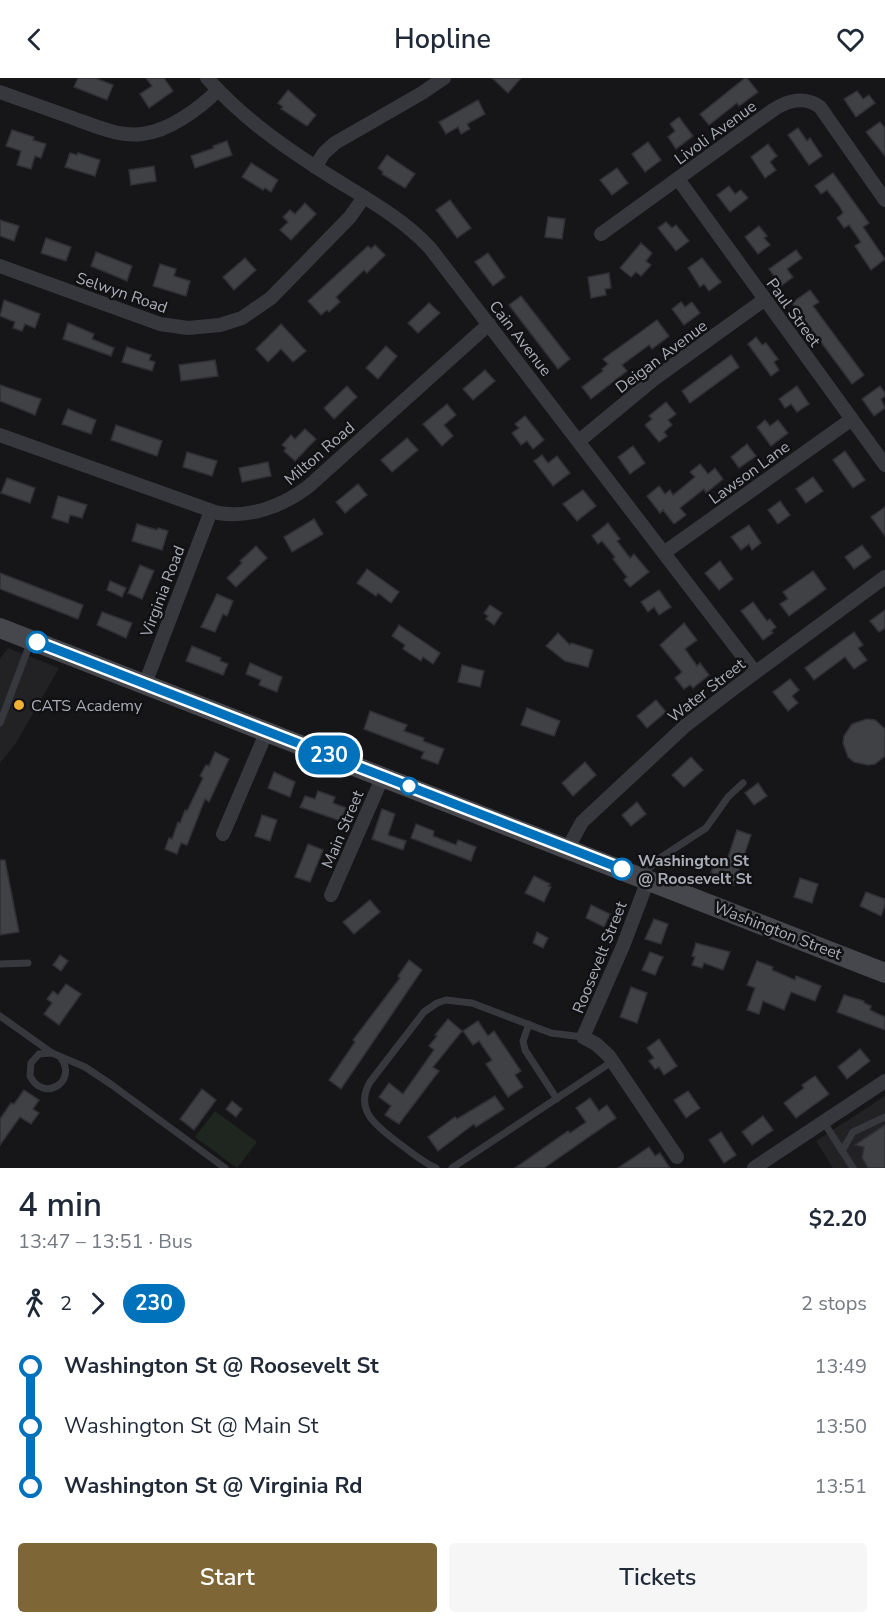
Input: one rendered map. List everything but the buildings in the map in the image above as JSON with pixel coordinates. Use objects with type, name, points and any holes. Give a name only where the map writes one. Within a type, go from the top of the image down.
[{"type":"main road","name":"Washington Street","points":[[0,628],[885,973]]},
{"type":"street","name":"Cain Avenue","points":[[207,78],[261,130],[406,225],[423,240],[666,552],[755,672]]},
{"type":"street","points":[[315,167],[324,153],[335,143],[444,78]]},
{"type":"street","points":[[0,92],[109,130],[133,135],[150,133],[169,125],[218,90]]},
{"type":"street","name":"Livoli Avenue","points":[[601,234],[779,106],[793,101],[815,103],[824,112],[885,200]]},
{"type":"street","name":"Paul Street","points":[[678,179],[885,465]]},
{"type":"street","name":"Selwyn Road","points":[[0,266],[160,324],[188,328],[220,325],[253,313],[271,298],[350,217],[364,197]]},
{"type":"street","name":"Deigan Avenue","points":[[579,441],[654,379],[764,300]]},
{"type":"street","name":"Milton Road","points":[[0,435],[211,511],[225,514],[253,512],[282,503],[301,493],[489,324]]},
{"type":"street","name":"Lawson Lane","points":[[666,552],[852,419]]},
{"type":"street","name":"Virginia Road","points":[[145,684],[211,511]]},
{"type":"street","name":"Water Street","points":[[568,848],[577,829],[595,809],[680,730],[885,577]]},
{"type":"street","points":[[223,834],[267,731]]},
{"type":"street","name":"Main Street","points":[[332,896],[383,776]]},
{"type":"street","name":"Roosevelt Street","points":[[645,878],[623,946],[583,1037],[601,1047],[613,1061],[677,1157]]},
{"type":"street","points":[[754,1168],[885,1081]]},
{"type":"lane","points":[[0,723],[32,640]]},
{"type":"lane","points":[[645,878],[657,860],[706,828],[728,797],[742,783]]},
{"type":"lane","points":[[0,964],[28,963]]},
{"type":"lane","points":[[435,1168],[373,1123],[364,1095],[370,1082],[424,1012],[441,1001],[451,999],[471,1003],[551,1033],[583,1037]]},
{"type":"lane","points":[[0,1016],[52,1053],[86,1067],[225,1168]]},
{"type":"lane","points":[[529,1024],[523,1041],[525,1050],[557,1099]]},
{"type":"lane","points":[[52,1053],[39,1054],[31,1063],[30,1076],[37,1086],[43,1089],[55,1088],[63,1080],[66,1069],[59,1057]]},
{"type":"lane","points":[[452,1168],[613,1061]]},
{"type":"lane","points":[[842,1151],[853,1132],[885,1117]]},
{"type":"lane","points":[[823,1121],[853,1168]]},
{"type":"shaded area","name":"CATS Academy","points":[[8,648],[59,668],[16,743],[0,763],[0,659]]},
{"type":"shaded area","points":[[885,1096],[885,1168],[833,1168],[816,1141]]},
{"type":"shaded area","points":[[215,1111],[257,1142],[237,1168],[195,1137]]},
{"type":"bus line","name":"230","points":[[37,642],[622,869]]},
{"type":"place","name":"CATS Academy","points":[[19,705]]},
{"type":"place","name":"Washington St @ Roosevelt St","points":[[622,869]]}]
